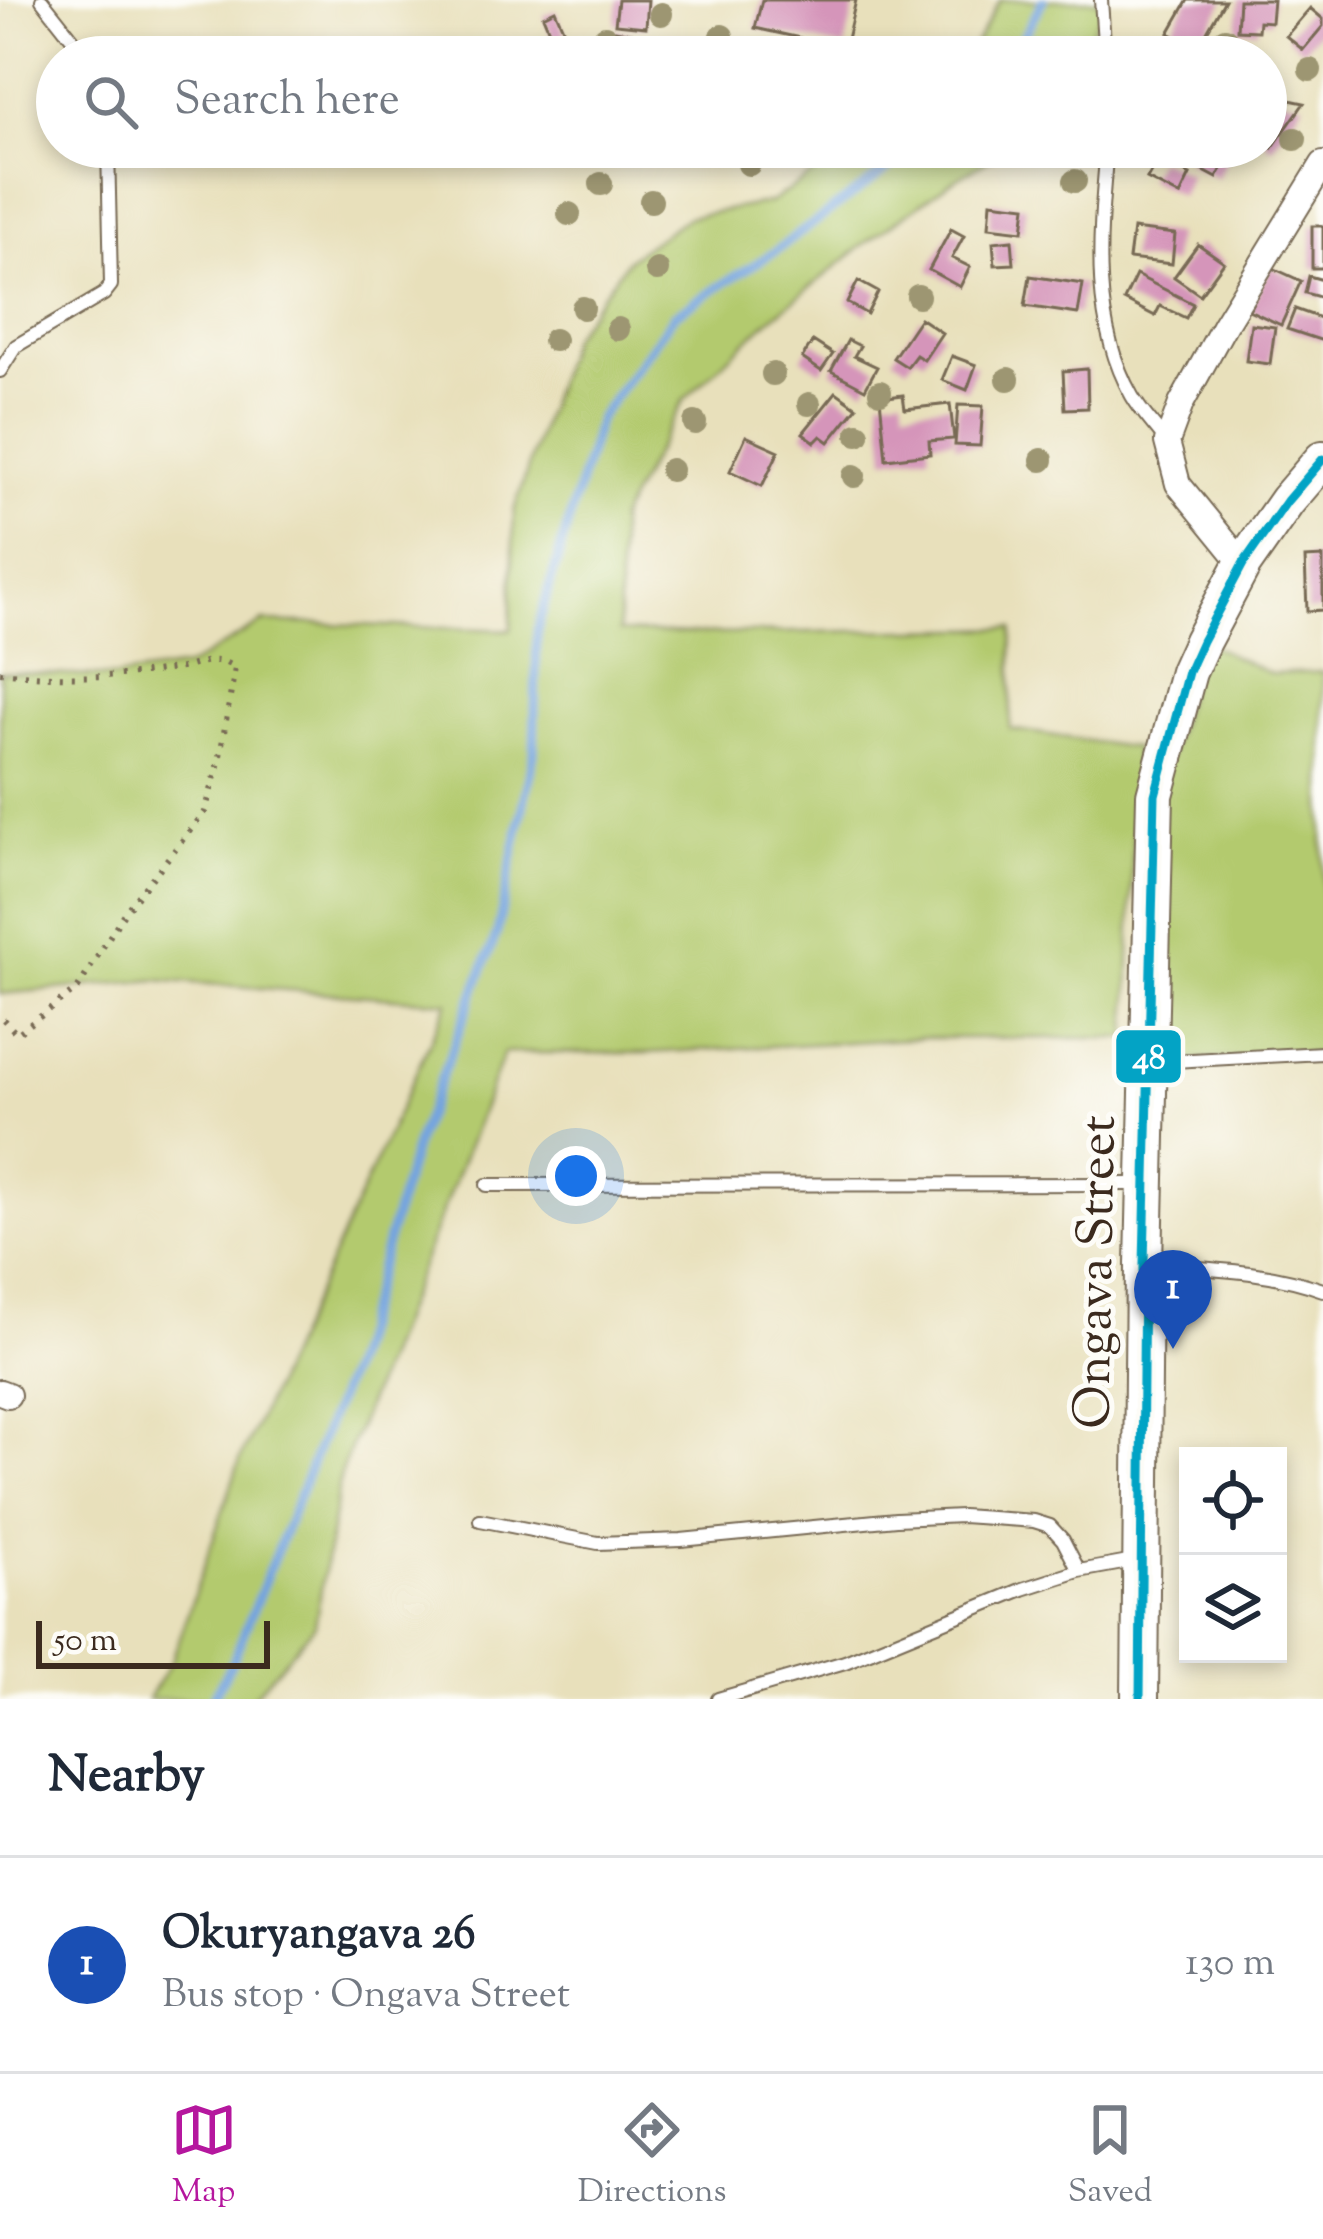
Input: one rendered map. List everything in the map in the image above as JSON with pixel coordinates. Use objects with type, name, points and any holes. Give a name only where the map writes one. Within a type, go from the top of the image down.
[{"type":"street","points":[[1243,564],[1178,484],[1167,442],[1181,404],[1225,324],[1323,164]]},
{"type":"street","name":"Ongava Street","points":[[1140,1699],[1151,820],[1159,773],[1188,672],[1243,564],[1323,459]]},
{"type":"lane","points":[[42,0],[70,36]]},
{"type":"lane","points":[[1101,0],[1104,36]]},
{"type":"lane","points":[[0,371],[16,346],[112,285],[109,168]]},
{"type":"lane","points":[[1105,168],[1099,253],[1111,344],[1132,397],[1167,442]]},
{"type":"lane","points":[[1147,1063],[1323,1053]]},
{"type":"lane","points":[[487,1185],[717,1181],[875,1187],[1146,1184]]},
{"type":"lane","points":[[1144,1264],[1257,1272],[1323,1290]]},
{"type":"lane","points":[[480,1520],[598,1543],[681,1540],[896,1519],[1034,1520],[1050,1526],[1063,1540],[1079,1571]]},
{"type":"lane","points":[[718,1699],[862,1656],[975,1607],[1079,1571],[1141,1559]]},
{"type":"path","points":[[0,672],[114,677],[213,659],[235,668],[205,812],[124,913],[78,988],[16,1034],[0,1016]]},
{"type":"green space","points":[[1000,0],[1099,0],[1104,9],[1089,36],[980,36]]},
{"type":"green space","points":[[822,168],[975,168],[863,245],[763,325],[683,401],[619,519],[619,632],[1013,628],[1010,729],[1135,748],[1128,1038],[924,1038],[645,1053],[504,1053],[341,1472],[315,1625],[251,1699],[148,1699],[172,1660],[240,1460],[448,1002],[155,980],[0,994],[0,672],[114,677],[187,667],[263,622],[511,630],[514,511],[570,338],[629,258],[688,217],[771,202]]},
{"type":"green space","points":[[1202,641],[1271,674],[1323,672],[1323,1053],[1147,1063],[1151,820]]},
{"type":"building","points":[[618,0],[648,0],[646,27],[615,24]]},
{"type":"building","points":[[762,0],[856,0],[848,36],[791,36],[755,28]]},
{"type":"building","points":[[1188,0],[1225,0],[1204,36],[1169,33]]},
{"type":"building","points":[[1239,0],[1273,0],[1271,22],[1259,21],[1258,31],[1237,30]]},
{"type":"building","points":[[1310,8],[1323,19],[1323,26],[1303,50],[1286,36]]},
{"type":"building","points":[[555,10],[566,36],[551,36],[543,16]]},
{"type":"building","points":[[1287,99],[1304,103],[1287,127]]},
{"type":"building","points":[[1153,168],[1176,168],[1190,175],[1180,196],[1147,179]]},
{"type":"building","points":[[1198,168],[1222,168],[1217,178]]},
{"type":"building","points":[[991,202],[1026,206],[1023,231],[989,227]]},
{"type":"building","points":[[1312,226],[1323,226],[1323,268],[1312,268]]},
{"type":"building","points":[[951,229],[964,236],[952,258],[970,267],[960,287],[929,270]]},
{"type":"building","points":[[1133,229],[1175,234],[1172,264],[1129,259]]},
{"type":"building","points":[[1012,240],[1014,264],[995,265],[993,242]]},
{"type":"building","points":[[1198,244],[1224,262],[1200,295],[1174,277]]},
{"type":"building","points":[[1262,263],[1301,281],[1281,325],[1249,310],[1268,272]]},
{"type":"building","points":[[1136,275],[1193,304],[1186,318],[1160,306],[1155,316],[1124,300]]},
{"type":"building","points":[[1030,276],[1083,284],[1078,314],[1025,306]]},
{"type":"building","points":[[1309,276],[1323,280],[1323,298],[1305,293]]},
{"type":"building","points":[[858,281],[878,292],[867,314],[847,303]]},
{"type":"building","points":[[1295,309],[1323,319],[1323,341],[1287,329]]},
{"type":"building","points":[[920,318],[942,333],[924,360],[916,355],[907,367],[893,358]]},
{"type":"building","points":[[1251,324],[1275,327],[1270,364],[1246,361]]},
{"type":"building","points":[[848,340],[860,346],[854,356],[877,367],[865,389],[831,371]]},
{"type":"building","points":[[813,341],[833,354],[821,371],[802,358]]},
{"type":"building","points":[[952,356],[976,365],[967,390],[942,380]]},
{"type":"building","points":[[1087,369],[1088,408],[1065,409],[1063,371]]},
{"type":"building","points":[[836,392],[857,407],[829,442],[821,436],[815,442],[803,433]]},
{"type":"building","points":[[903,395],[905,409],[950,404],[954,439],[929,441],[930,454],[886,459],[880,398]]},
{"type":"building","points":[[958,405],[983,406],[980,446],[955,445]]},
{"type":"building","points":[[746,436],[779,451],[762,486],[730,471]]},
{"type":"building","points":[[1323,557],[1323,610],[1307,611],[1305,558]]},
{"type":"waterway","points":[[1023,36],[1043,0]]},
{"type":"waterway","points":[[212,1699],[233,1660],[352,1362],[415,1145],[497,933],[534,754],[537,630],[599,418],[675,314],[774,252],[889,168]]},
{"type":"transit line","name":"48","points":[[1140,1699],[1155,795],[1188,672],[1202,641],[1243,564],[1323,459]]},
{"type":"place","name":"Okuryangava 26","points":[[1173,1349]]}]
